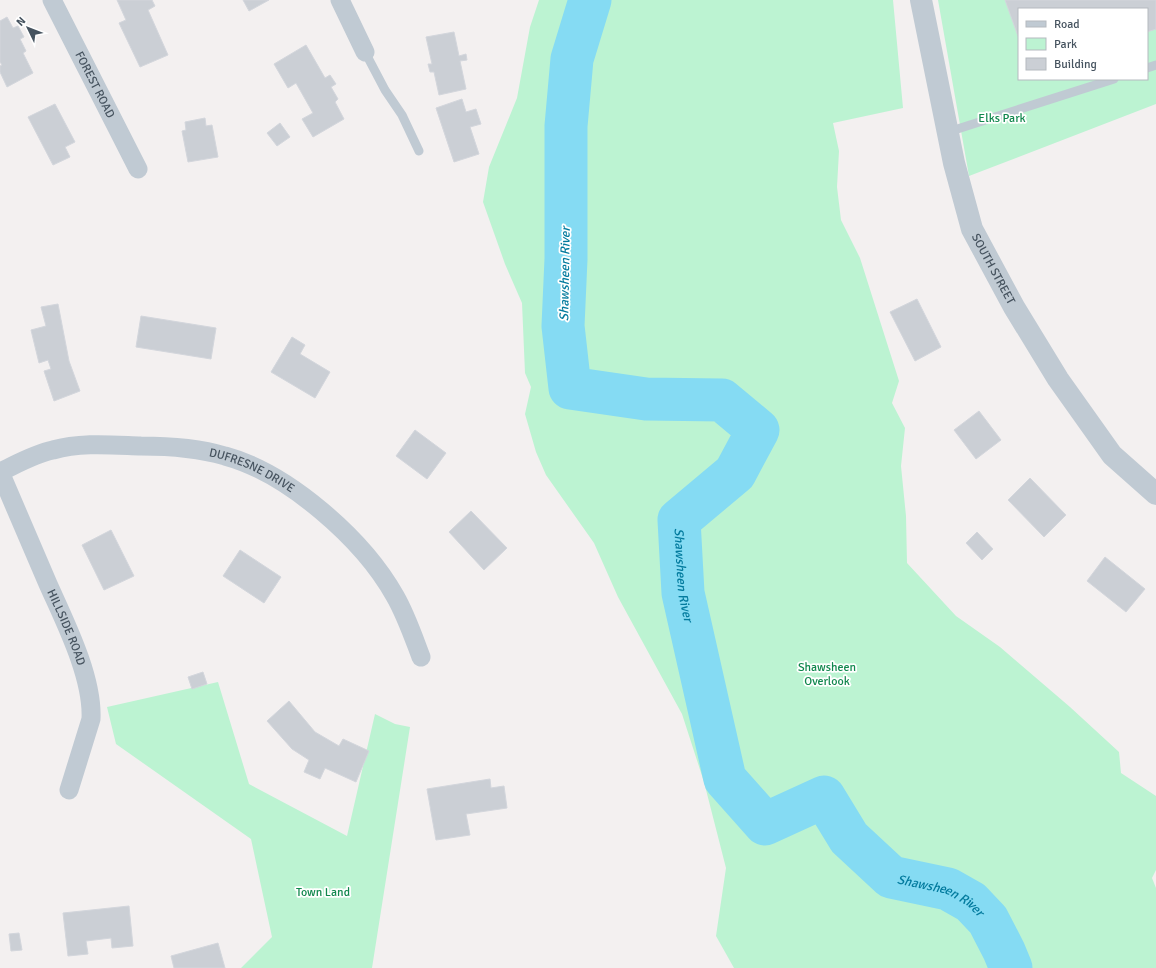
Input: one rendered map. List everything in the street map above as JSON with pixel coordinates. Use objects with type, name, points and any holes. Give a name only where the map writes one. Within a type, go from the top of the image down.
[{"type":"street","name":"FOREST ROAD","points":[[52,0],[138,169]]},
{"type":"street","points":[[340,0],[365,52]]},
{"type":"street","name":"SOUTH STREET","points":[[921,0],[954,163],[972,228],[1014,307],[1058,379],[1112,454],[1156,494]]},
{"type":"street","name":"DUFRESNE DRIVE","points":[[0,472],[54,449],[109,445],[172,447],[225,456],[246,464],[266,473],[323,512],[367,556],[394,594],[421,657]]},
{"type":"street","name":"HILLSIDE ROAD","points":[[0,472],[71,637],[89,689],[92,708],[91,719],[69,790]]},
{"type":"lane","points":[[365,52],[385,90],[402,115],[419,151]]},
{"type":"lane","points":[[948,132],[1111,80]]},
{"type":"green space","name":"Shawsheen Overlook","points":[[539,0],[893,0],[903,108],[833,123],[839,151],[837,187],[841,220],[860,258],[899,381],[892,403],[905,428],[901,466],[906,516],[907,563],[956,616],[1000,647],[1070,707],[1119,752],[1121,773],[1156,796],[1156,870],[1152,878],[1156,888],[1156,968],[734,968],[716,936],[726,868],[704,782],[682,714],[618,597],[594,543],[546,475],[536,452],[525,414],[531,387],[525,373],[522,303],[505,264],[483,202],[489,167],[517,98],[530,27]]},
{"type":"green space","name":"Elks Park","points":[[938,0],[1156,0],[1156,104],[969,176]]},
{"type":"green space","name":"Town Land","points":[[218,682],[249,784],[347,836],[375,714],[395,724],[410,727],[372,968],[241,968],[272,937],[251,839],[116,744],[107,707]]},
{"type":"building","points":[[117,0],[152,0],[155,6],[148,10],[168,55],[140,67],[119,23],[126,20]]},
{"type":"building","points":[[243,0],[269,0],[249,11]]},
{"type":"building","points":[[1005,0],[1156,0],[1156,29],[1148,32],[1148,8],[1018,8],[1018,36]]},
{"type":"building","points":[[7,17],[13,28],[18,26],[24,37],[20,39],[26,51],[23,53],[33,73],[7,87],[0,72],[0,66],[2,65],[0,62],[0,21]]},
{"type":"building","points":[[454,32],[459,56],[466,54],[467,60],[460,61],[466,89],[439,95],[434,72],[430,72],[428,64],[432,64],[426,37]]},
{"type":"building","points":[[306,45],[325,78],[330,75],[336,84],[331,87],[338,99],[335,102],[344,119],[313,137],[302,119],[313,113],[296,83],[288,88],[274,64]]},
{"type":"building","points":[[462,99],[466,112],[476,109],[481,124],[470,127],[479,154],[454,162],[436,108]]},
{"type":"building","points":[[55,104],[75,142],[65,147],[70,157],[53,165],[28,117]]},
{"type":"building","points":[[205,118],[206,126],[212,125],[218,157],[188,162],[182,131],[186,130],[185,122]]},
{"type":"building","points":[[280,123],[290,137],[277,146],[267,133]]},
{"type":"building","points":[[917,299],[941,347],[915,361],[890,312]]},
{"type":"building","points":[[58,304],[69,361],[80,391],[54,401],[44,371],[51,369],[48,360],[39,363],[31,330],[46,326],[41,307]]},
{"type":"building","points":[[141,316],[216,328],[211,359],[136,347]]},
{"type":"building","points":[[292,337],[305,345],[300,354],[330,372],[315,398],[271,372]]},
{"type":"building","points":[[979,411],[1001,440],[976,459],[954,430]]},
{"type":"building","points":[[415,430],[446,453],[427,479],[396,456]]},
{"type":"building","points":[[1030,478],[1066,515],[1044,537],[1008,500]]},
{"type":"building","points":[[471,511],[507,548],[484,570],[449,532]]},
{"type":"building","points":[[111,530],[134,576],[104,590],[82,545]]},
{"type":"building","points":[[977,532],[993,549],[982,560],[966,543]]},
{"type":"building","points":[[240,550],[281,577],[264,603],[223,576]]},
{"type":"building","points":[[1105,557],[1145,589],[1126,612],[1087,581]]},
{"type":"building","points":[[203,672],[207,684],[192,689],[188,677]]},
{"type":"building","points":[[289,701],[315,732],[339,746],[343,739],[369,751],[356,782],[325,768],[320,779],[304,772],[309,760],[292,749],[267,721]]},
{"type":"building","points":[[490,779],[491,788],[504,786],[507,808],[466,814],[470,835],[436,840],[427,789]]},
{"type":"building","points":[[129,906],[133,946],[112,948],[111,938],[86,941],[88,954],[68,956],[63,913]]},
{"type":"building","points":[[19,933],[22,950],[11,951],[9,934]]},
{"type":"building","points":[[218,943],[225,968],[174,968],[171,956]]},
{"type":"waterway","name":"Shawsheen River","points":[[590,0],[572,59],[566,126],[566,259],[563,326],[570,388],[646,399],[722,400],[758,430],[735,473],[679,520],[683,593],[725,779],[765,824],[824,797],[849,838],[891,877],[948,889],[971,902],[988,920],[1011,968]]}]
